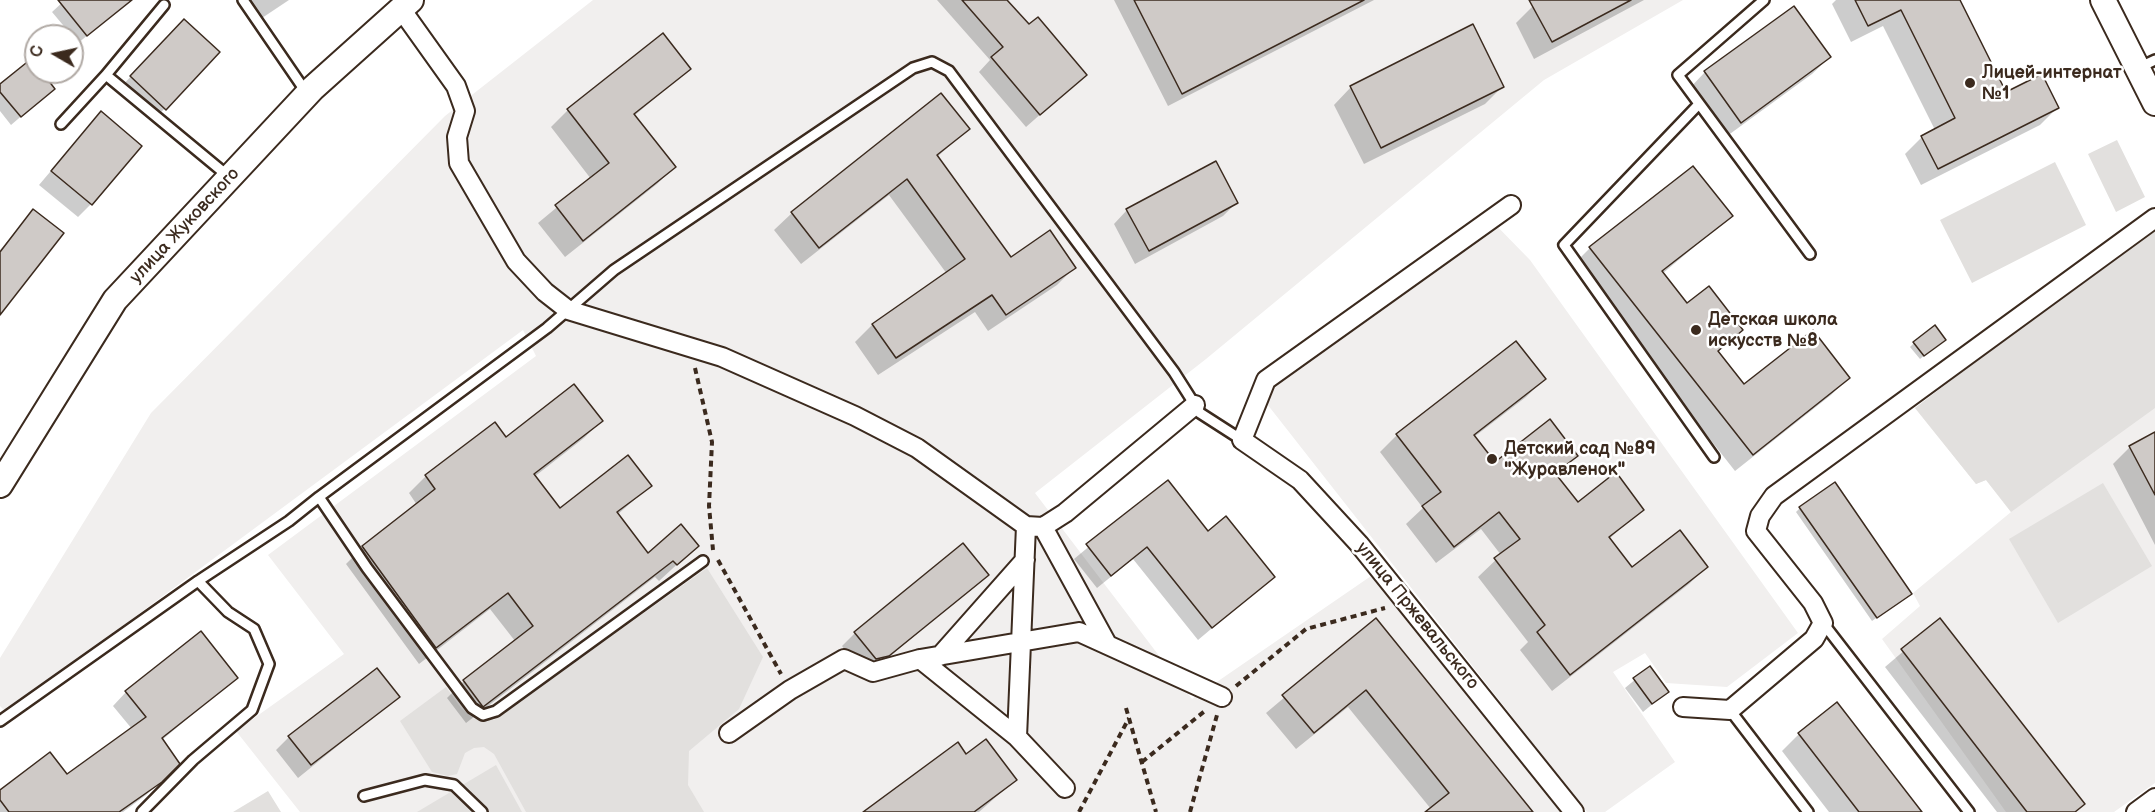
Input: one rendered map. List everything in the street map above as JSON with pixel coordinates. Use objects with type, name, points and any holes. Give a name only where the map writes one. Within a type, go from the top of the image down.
[{"type":"street","points":[[2103,0],[2146,64],[2155,103]]},
{"type":"street","name":"улица Жуковского","points":[[0,485],[115,300],[307,94],[406,4]]},
{"type":"street","points":[[406,4],[459,94],[465,111],[457,136],[459,163],[516,261],[544,292],[568,310],[722,357],[855,416],[917,448],[1034,527],[1107,644]]},
{"type":"street","points":[[1242,440],[1266,380],[1511,205]]},
{"type":"street","points":[[1683,707],[1730,710],[1814,639],[1823,623],[1813,603],[1756,531],[1760,516],[1774,496],[2155,218]]},
{"type":"street","points":[[1017,737],[1024,560],[1034,527],[1065,513],[1195,405]]},
{"type":"street","name":"улица Пржевальского","points":[[1242,440],[1300,480],[1359,544],[1574,812]]},
{"type":"street","points":[[940,656],[1024,560]]},
{"type":"street","points":[[729,733],[790,690],[844,659],[873,672],[920,659],[1079,632],[1222,697]]},
{"type":"street","points":[[920,659],[1017,737],[1065,788]]},
{"type":"street","points":[[2136,812],[2155,798]]},
{"type":"lane","points":[[243,0],[307,94]]},
{"type":"lane","points":[[1764,0],[1678,75],[1810,254]]},
{"type":"lane","points":[[61,124],[106,75],[164,4]]},
{"type":"lane","points":[[0,721],[198,581],[289,521],[547,328],[614,270],[913,68],[932,62],[949,71],[1174,372],[1200,412],[1242,440]]},
{"type":"lane","points":[[106,75],[230,177]]},
{"type":"lane","points":[[1699,104],[1564,245],[1714,457]]},
{"type":"lane","points":[[319,497],[367,568],[472,708],[483,715],[496,711],[703,561]]},
{"type":"lane","points":[[142,812],[192,760],[252,710],[269,664],[254,629],[228,612],[198,581]]},
{"type":"lane","points":[[1823,623],[1970,812]]},
{"type":"lane","points":[[1730,710],[1808,812]]},
{"type":"lane","points":[[364,796],[425,780],[454,785],[482,812]]},
{"type":"path","points":[[690,347],[712,442],[709,506],[711,546],[790,690]]},
{"type":"path","points":[[1142,762],[1306,629],[1407,603]]},
{"type":"path","points":[[1190,812],[1222,697]]},
{"type":"path","points":[[1126,708],[1156,812]]},
{"type":"path","points":[[1079,812],[1129,718]]},
{"type":"shaded area","points":[[593,0],[1683,0],[1544,80],[1206,359],[1035,493],[1192,699],[1374,574],[1560,812],[300,812],[236,731],[344,654],[268,555],[536,356],[523,330],[6,712],[0,706],[0,658],[151,413],[445,116]]},
{"type":"shaded area","points":[[2117,140],[2145,197],[2116,212],[2088,154]]},
{"type":"shaded area","points":[[2055,162],[2086,225],[1972,283],[1940,220]]},
{"type":"shaded area","name":"Детский сад №89 \"Журавленок\"","points":[[1489,218],[1530,260],[1798,633],[1727,687],[1666,683],[1645,653],[1613,672],[1675,762],[1605,812],[1587,812],[1260,395]]},
{"type":"shaded area","points":[[2152,227],[2155,228],[2155,408],[2011,512],[1986,480],[1976,484],[1915,408]]},
{"type":"shaded area","points":[[2155,228],[2155,783],[2114,812],[2006,812],[1882,639],[1920,606],[1913,593],[2011,512],[1986,480],[1976,484],[1915,408]]},
{"type":"shaded area","points":[[2103,483],[2152,566],[2058,623],[2009,539]]},
{"type":"shaded area","points":[[707,568],[763,657],[739,709],[689,751],[688,785],[704,812],[526,812],[494,754],[484,747],[474,748],[465,753],[457,774],[448,776],[432,772],[400,721],[446,687],[461,708],[474,719],[494,720]]},
{"type":"shaded area","points":[[496,765],[522,812],[417,812]]},
{"type":"shaded area","points":[[268,791],[281,812],[233,812]]},
{"type":"building","points":[[58,0],[132,0],[87,36],[84,32],[84,24],[77,24]]},
{"type":"building","points":[[962,0],[1007,0],[1029,24],[1038,17],[1087,75],[1040,115],[991,57],[1003,47]]},
{"type":"building","points":[[1134,0],[1364,0],[1182,94]]},
{"type":"building","points":[[1529,0],[1631,0],[1552,42]]},
{"type":"building","name":"Лицей-интернат №1","points":[[1855,0],[1960,0],[2006,92],[2042,74],[2059,108],[1938,169],[1921,136],[1955,118],[1901,10],[1868,26]]},
{"type":"building","points":[[1794,6],[1831,57],[1741,123],[1704,71]]},
{"type":"building","points":[[184,19],[220,52],[166,110],[130,76]]},
{"type":"building","points":[[1473,24],[1504,87],[1381,148],[1350,86]]},
{"type":"building","points":[[663,33],[691,69],[634,114],[676,167],[583,241],[555,205],[609,163],[567,109]]},
{"type":"building","points":[[24,65],[24,84],[51,84],[55,89],[21,117],[0,92],[0,84]]},
{"type":"building","points":[[941,93],[970,129],[937,155],[1011,257],[1050,230],[1076,268],[1006,315],[992,295],[896,358],[872,324],[965,259],[907,179],[819,248],[791,212]]},
{"type":"building","points":[[101,111],[142,146],[92,205],[51,171]]},
{"type":"building","points":[[1216,161],[1238,203],[1149,251],[1126,209]]},
{"type":"building","points":[[1693,166],[1733,216],[1662,271],[1687,303],[1709,286],[1743,330],[1718,351],[1744,384],[1813,330],[1850,378],[1753,455],[1589,247]]},
{"type":"building","points":[[33,209],[64,233],[0,315],[0,252]]},
{"type":"building","points":[[1935,325],[1946,340],[1924,356],[1913,342]]},
{"type":"building","points":[[1516,341],[1546,379],[1474,435],[1495,462],[1550,419],[1578,456],[1555,473],[1578,502],[1616,472],[1644,510],[1609,537],[1632,567],[1680,530],[1708,567],[1570,675],[1537,632],[1545,625],[1494,558],[1520,539],[1499,512],[1454,547],[1422,506],[1441,492],[1396,434]]},
{"type":"building","points":[[574,384],[603,421],[534,474],[560,508],[628,455],[652,486],[617,512],[648,553],[681,524],[699,546],[677,565],[673,561],[483,707],[463,680],[533,626],[508,593],[436,648],[362,546],[435,489],[425,475],[495,422],[506,437]]},
{"type":"building","points":[[2155,432],[2155,495],[2129,446]]},
{"type":"building","points":[[1168,480],[1208,531],[1226,516],[1275,577],[1212,628],[1147,547],[1111,576],[1086,544]]},
{"type":"building","points":[[1835,482],[1912,594],[1877,618],[1799,507]]},
{"type":"building","points":[[963,543],[989,575],[889,656],[876,659],[854,632]]},
{"type":"building","points":[[1376,618],[1533,812],[1425,812],[1449,793],[1366,690],[1314,733],[1282,695]]},
{"type":"building","points":[[1940,618],[2085,804],[2075,812],[2027,812],[1901,649]]},
{"type":"building","points":[[201,631],[238,678],[162,738],[180,764],[162,782],[119,812],[9,812],[0,800],[0,790],[50,752],[67,774],[146,717],[125,691]]},
{"type":"building","points":[[1650,666],[1669,692],[1652,704],[1633,678]]},
{"type":"building","points":[[377,668],[400,697],[311,765],[288,736]]},
{"type":"building","points":[[1837,702],[1922,812],[1859,812],[1798,733]]},
{"type":"building","points":[[986,739],[1017,780],[974,812],[863,812],[958,742],[966,754]]},
{"type":"place","name":"Лицей-интернат №1","points":[[1970,83]]},
{"type":"place","name":"Детская школа искусств №8","points":[[1696,330]]},
{"type":"place","name":"Детский сад №89 \"Журавленок\"","points":[[1492,459]]}]
